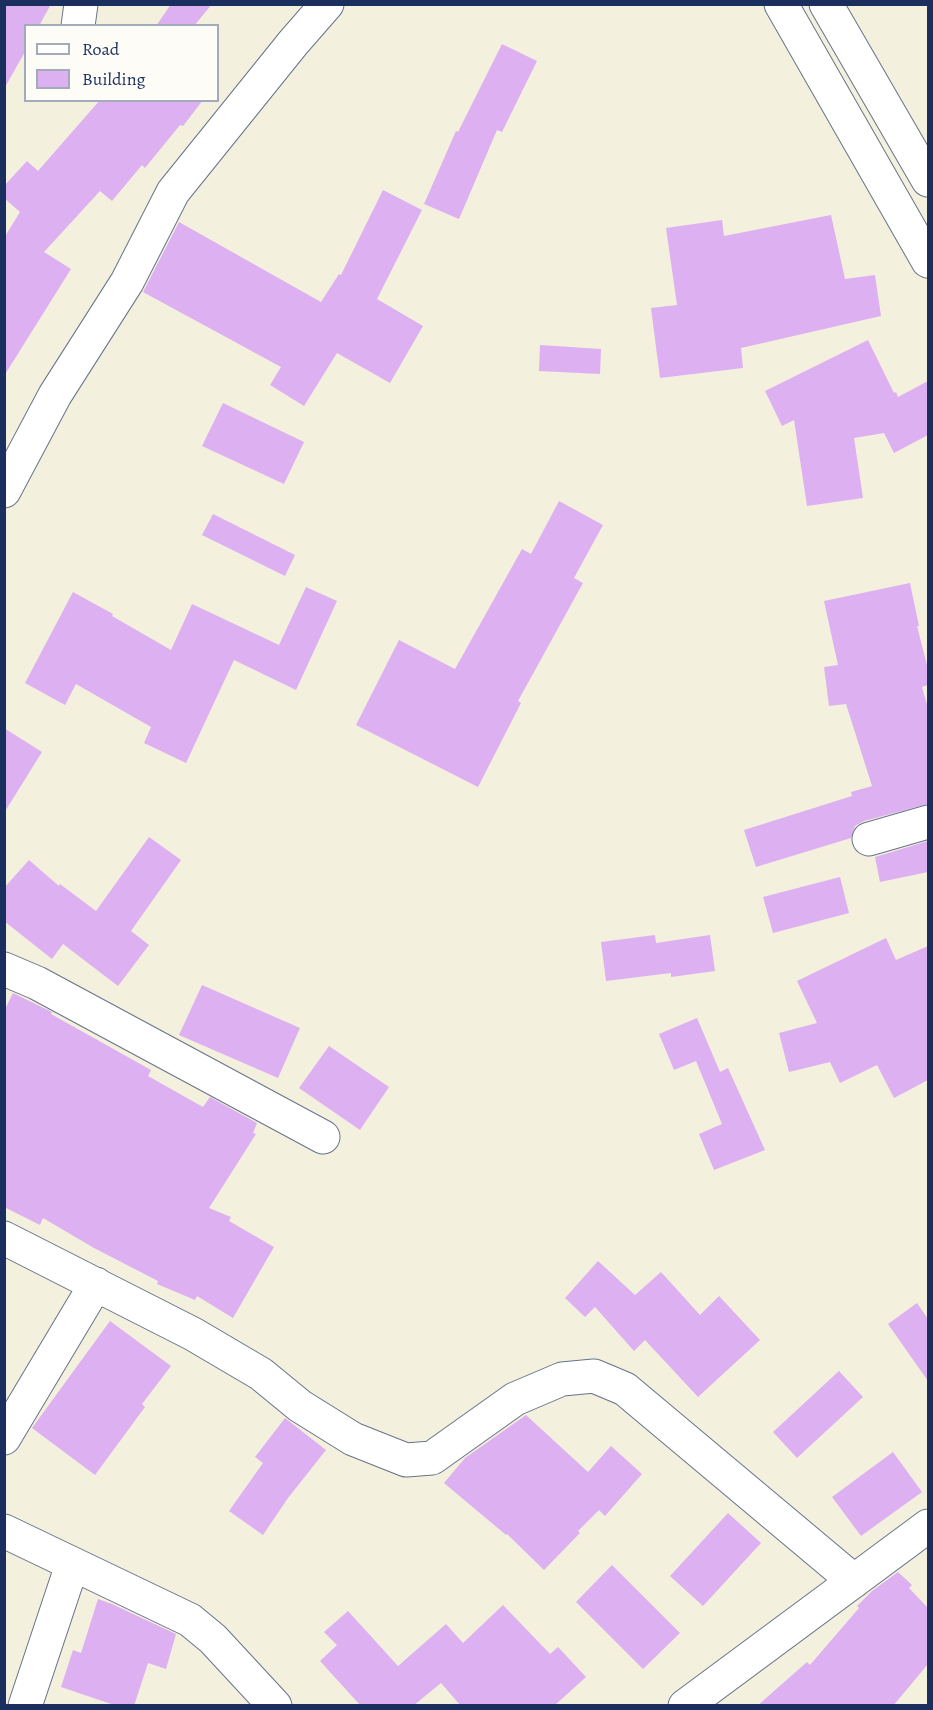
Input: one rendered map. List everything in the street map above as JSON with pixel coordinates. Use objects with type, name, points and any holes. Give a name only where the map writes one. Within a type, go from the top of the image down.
[{"type":"street","points":[[78,24],[81,4]]},
{"type":"street","points":[[4,491],[55,395],[127,282],[173,192],[327,4]]},
{"type":"street","points":[[781,4],[928,261]]},
{"type":"street","points":[[826,4],[928,180]]},
{"type":"street","points":[[869,839],[928,822]]},
{"type":"street","points":[[4,969],[37,983],[323,1137]]},
{"type":"street","points":[[4,1238],[192,1334],[261,1374],[300,1406],[353,1439],[406,1460],[432,1458],[515,1399],[562,1379],[594,1376],[626,1389],[854,1581]]},
{"type":"street","points":[[4,1438],[96,1284]]},
{"type":"street","points":[[685,1706],[928,1526]]},
{"type":"street","points":[[4,1532],[190,1620],[213,1639],[275,1706]]},
{"type":"street","points":[[25,1706],[72,1565]]},
{"type":"building","points":[[4,4],[51,4],[40,24],[24,24],[24,54],[4,89]]},
{"type":"building","points":[[171,4],[212,4],[196,24],[157,24]]},
{"type":"building","points":[[502,44],[537,61],[502,132],[497,130],[459,219],[424,204],[456,131],[458,132]]},
{"type":"building","points":[[98,102],[201,102],[183,126],[180,125],[145,168],[142,165],[112,201],[100,191],[44,252],[71,269],[4,376],[4,238],[20,212],[4,198],[4,186],[27,161],[38,171]]},
{"type":"building","points":[[383,190],[422,210],[377,299],[423,326],[390,383],[337,353],[304,406],[270,385],[281,367],[143,292],[179,222],[321,302],[339,274],[341,275]]},
{"type":"building","points":[[831,215],[845,279],[875,275],[881,316],[741,348],[743,368],[660,378],[651,308],[677,305],[666,228],[722,220],[724,236]]},
{"type":"building","points":[[868,340],[898,397],[928,381],[928,435],[894,453],[884,433],[854,438],[863,498],[807,506],[794,420],[782,426],[765,391]]},
{"type":"building","points":[[540,345],[601,349],[600,374],[539,371]]},
{"type":"building","points":[[223,403],[304,442],[284,484],[202,446]]},
{"type":"building","points":[[559,501],[603,525],[574,578],[583,583],[518,701],[521,703],[478,787],[356,725],[399,640],[455,669],[522,549],[531,554]]},
{"type":"building","points":[[213,514],[295,555],[285,576],[202,535]]},
{"type":"building","points":[[910,583],[919,626],[917,626],[928,669],[928,685],[922,687],[928,708],[928,804],[864,821],[855,826],[851,838],[756,867],[744,830],[852,796],[851,792],[872,786],[846,704],[829,706],[824,667],[838,665],[824,601]]},
{"type":"building","points":[[306,587],[337,601],[296,690],[234,660],[186,763],[144,743],[151,727],[76,684],[65,705],[25,683],[73,592],[171,650],[192,604],[279,645]]},
{"type":"building","points":[[4,728],[42,752],[4,813]]},
{"type":"building","points":[[149,837],[181,860],[131,931],[149,945],[118,986],[63,944],[52,959],[4,921],[4,888],[29,860],[59,886],[60,884],[96,911]]},
{"type":"building","points":[[928,841],[928,872],[880,882],[875,857]]},
{"type":"building","points":[[840,877],[849,913],[773,933],[763,897]]},
{"type":"building","points":[[655,935],[656,943],[710,935],[715,971],[671,977],[671,973],[606,981],[601,942]]},
{"type":"building","points":[[886,938],[896,960],[928,946],[928,1080],[894,1098],[877,1065],[840,1083],[830,1062],[789,1072],[779,1033],[817,1023],[797,981]]},
{"type":"building","points":[[202,985],[300,1028],[278,1078],[179,1035]]},
{"type":"building","points":[[13,993],[52,1012],[51,1014],[151,1070],[148,1076],[203,1107],[210,1097],[257,1123],[253,1133],[256,1134],[209,1208],[231,1217],[229,1221],[274,1247],[233,1318],[197,1296],[195,1300],[157,1284],[158,1281],[94,1248],[43,1218],[40,1225],[4,1207],[4,1011]]},
{"type":"building","points":[[697,1018],[720,1072],[728,1068],[765,1150],[714,1170],[699,1134],[722,1124],[696,1061],[674,1070],[659,1034]]},
{"type":"building","points":[[329,1046],[389,1087],[360,1130],[299,1088]]},
{"type":"building","points":[[598,1261],[635,1295],[661,1272],[700,1315],[719,1296],[760,1340],[698,1397],[645,1340],[634,1351],[595,1307],[585,1317],[565,1298]]},
{"type":"building","points":[[917,1303],[928,1319],[928,1381],[888,1324]]},
{"type":"building","points":[[110,1321],[171,1366],[142,1404],[145,1407],[95,1475],[32,1428]]},
{"type":"building","points":[[839,1371],[863,1397],[797,1458],[773,1432]]},
{"type":"building","points":[[526,1415],[588,1472],[611,1446],[642,1474],[605,1516],[599,1510],[544,1570],[507,1534],[444,1483],[465,1458]]},
{"type":"building","points":[[285,1418],[326,1450],[288,1498],[263,1535],[229,1511],[263,1463],[255,1457]]},
{"type":"building","points":[[893,1452],[922,1492],[861,1536],[832,1497]]},
{"type":"building","points":[[728,1513],[761,1543],[703,1606],[670,1576]]},
{"type":"building","points":[[612,1565],[680,1633],[643,1669],[576,1602]]},
{"type":"building","points":[[898,1572],[912,1585],[909,1588],[928,1608],[928,1664],[893,1706],[757,1706],[807,1662],[810,1665],[859,1608],[857,1606],[872,1591]]},
{"type":"building","points":[[98,1599],[176,1634],[166,1669],[148,1663],[134,1706],[117,1706],[61,1687],[73,1650],[81,1653]]},
{"type":"building","points":[[503,1605],[550,1654],[558,1647],[586,1677],[554,1706],[461,1706],[441,1683],[413,1706],[361,1706],[320,1661],[337,1645],[324,1632],[348,1611],[398,1666],[446,1624],[463,1643]]}]
